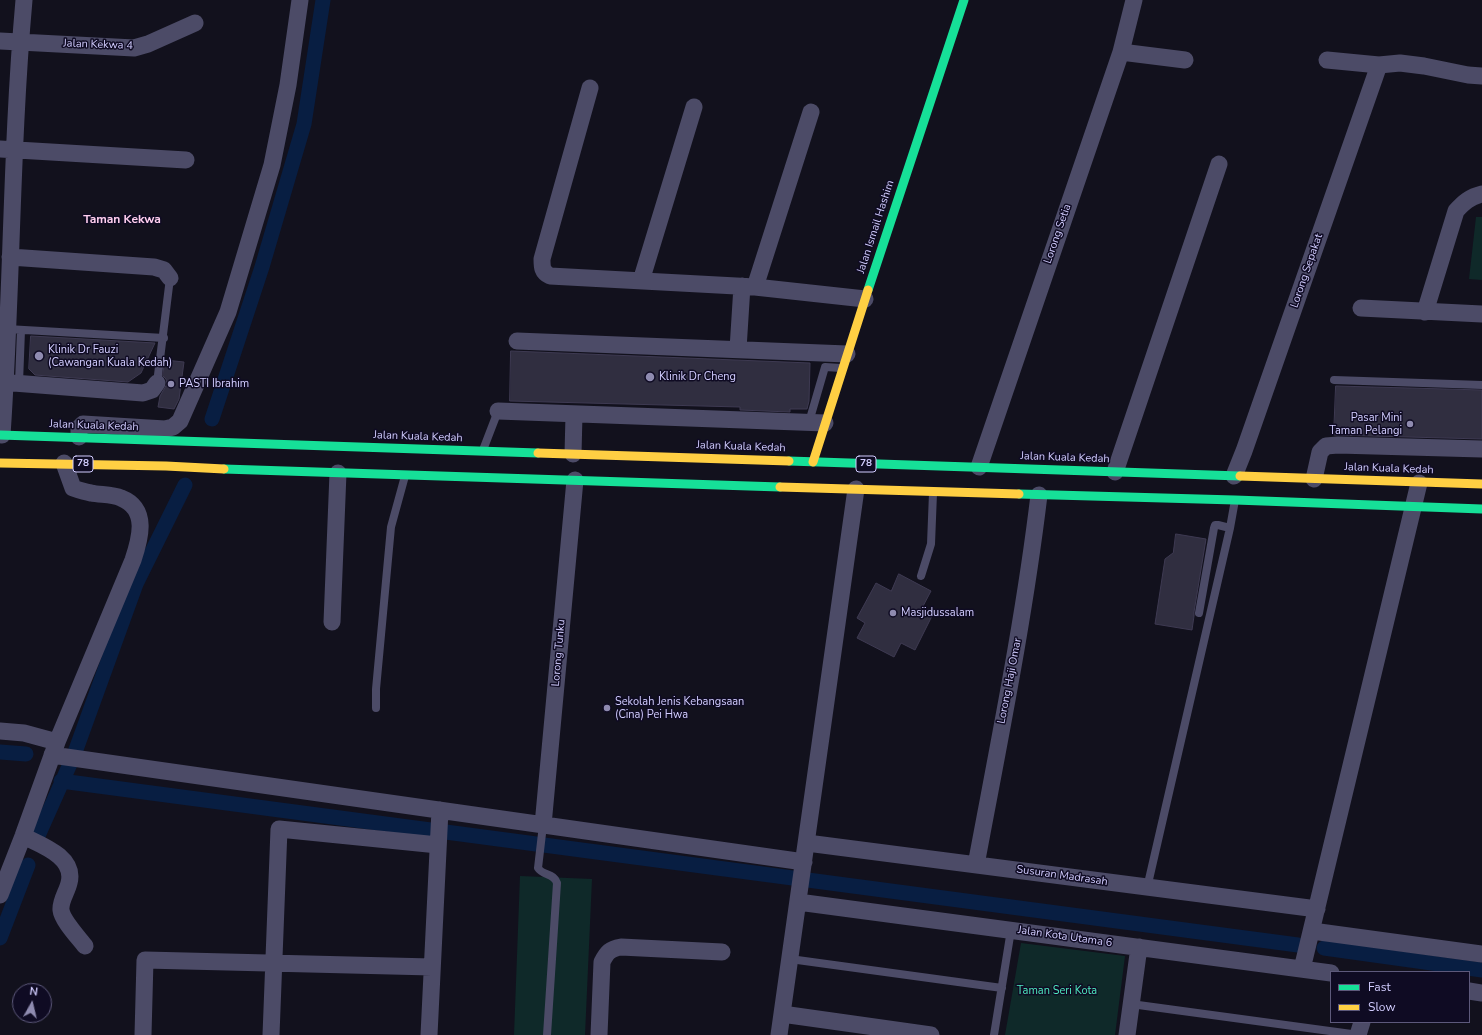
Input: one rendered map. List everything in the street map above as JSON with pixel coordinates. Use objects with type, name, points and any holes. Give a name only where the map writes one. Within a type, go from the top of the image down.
[{"type":"main road","name":"Jalan Ismail Hashim","points":[[813,462],[817,423],[845,361],[964,0]]},
{"type":"main road","name":"Jalan Kuala Kedah","points":[[1,435],[1482,484]]},
{"type":"main road","name":"78","points":[[0,463],[166,466],[338,473],[1235,500],[1482,509]]},
{"type":"street","points":[[79,437],[79,428],[83,424],[165,429],[173,427],[180,420],[228,312],[272,165],[288,85],[300,0]]},
{"type":"street","name":"Lorong Setia","points":[[979,468],[1120,52],[1134,0]]},
{"type":"street","points":[[1,435],[14,330],[7,150],[23,6]]},
{"type":"street","name":"Jalan Kekwa 4","points":[[0,41],[134,48],[148,44],[195,23]]},
{"type":"street","points":[[1120,52],[1185,60]]},
{"type":"street","points":[[1327,60],[1379,65],[1400,64],[1424,66],[1468,75],[1482,76]]},
{"type":"street","name":"Lorong Sepakat","points":[[1234,476],[1379,65]]},
{"type":"street","points":[[590,88],[542,259],[542,269],[545,274],[550,276],[749,287],[865,299]]},
{"type":"street","points":[[641,281],[694,107]]},
{"type":"street","points":[[738,349],[749,287],[811,112]]},
{"type":"street","points":[[7,150],[186,160]]},
{"type":"street","points":[[1115,472],[1220,164]]},
{"type":"street","points":[[1424,312],[1456,211],[1463,202],[1473,196],[1482,194]]},
{"type":"street","points":[[10,257],[154,267],[164,270],[170,278]]},
{"type":"street","points":[[1361,308],[1482,314]]},
{"type":"street","points":[[517,341],[738,349],[845,361]]},
{"type":"street","points":[[8,382],[143,393],[152,390],[157,383]]},
{"type":"street","points":[[498,411],[817,423]]},
{"type":"street","points":[[573,454],[574,415]]},
{"type":"street","points":[[1314,479],[1320,452],[1326,446],[1338,445],[1482,450]]},
{"type":"street","points":[[0,896],[58,746],[133,560],[141,532],[139,515],[132,504],[122,498],[108,494],[90,493],[73,488],[64,464]]},
{"type":"street","points":[[332,622],[338,473]]},
{"type":"street","name":"Lorong Tunku","points":[[542,832],[575,480]]},
{"type":"street","points":[[1302,969],[1419,483]]},
{"type":"street","points":[[779,1035],[856,489]]},
{"type":"street","name":"Lorong Haji Omar","points":[[976,865],[1024,609],[1032,560],[1039,495]]},
{"type":"street","points":[[0,731],[24,733],[58,746],[77,759],[439,829]]},
{"type":"street","points":[[270,1035],[279,829],[439,829],[542,832],[803,868]]},
{"type":"street","points":[[429,1035],[439,829]]},
{"type":"street","points":[[23,836],[61,858],[68,868],[70,881],[62,903],[61,911],[67,922],[85,946]]},
{"type":"street","name":"Susuran Madrasah","points":[[807,843],[1317,909]]},
{"type":"street","name":"Jalan Kota Utama 6","points":[[799,896],[1012,930],[1330,973]]},
{"type":"street","points":[[1312,931],[1482,954]]},
{"type":"street","points":[[599,1035],[602,962],[606,953],[611,949],[620,947],[722,952]]},
{"type":"street","points":[[1127,1035],[1139,947]]},
{"type":"street","points":[[143,1035],[145,960],[432,967]]},
{"type":"street","points":[[1470,992],[1482,993]]},
{"type":"street","points":[[782,1014],[931,1035]]},
{"type":"street","points":[[1358,1035],[1362,1023]]},
{"type":"lane","points":[[157,383],[164,338],[170,278]]},
{"type":"lane","points":[[14,330],[164,338]]},
{"type":"lane","points":[[817,423],[825,367],[845,361]]},
{"type":"lane","points":[[1334,380],[1482,385]]},
{"type":"lane","points":[[482,451],[498,411]]},
{"type":"lane","points":[[376,708],[376,689],[391,528],[405,475]]},
{"type":"lane","points":[[921,576],[931,544],[933,492]]},
{"type":"lane","points":[[1147,888],[1230,528],[1235,500]]},
{"type":"lane","points":[[1199,613],[1215,525],[1230,528]]},
{"type":"lane","points":[[542,832],[538,868],[540,871],[552,876],[557,883],[547,1035]]},
{"type":"lane","points":[[994,1035],[1012,930]]},
{"type":"lane","points":[[790,958],[1002,988]]},
{"type":"lane","points":[[1131,1004],[1358,1035]]},
{"type":"green space","points":[[1476,217],[1482,217],[1482,280],[1469,279]]},
{"type":"green space","points":[[520,876],[592,879],[585,1035],[514,1035]]},
{"type":"green space","name":"Taman Seri Kota","points":[[1021,943],[1125,956],[1115,1035],[1005,1035]]},
{"type":"building","points":[[31,336],[155,343],[141,373],[128,382],[35,375],[29,369]]},
{"type":"building","points":[[511,351],[810,363],[809,401],[807,409],[790,409],[790,412],[740,410],[740,407],[510,401]]},
{"type":"building","name":"PASTI Ibrahim","points":[[165,360],[184,362],[179,399],[174,409],[158,407],[160,396],[167,384],[166,379],[163,376]]},
{"type":"building","points":[[1336,386],[1482,390],[1482,439],[1334,435]]},
{"type":"building","points":[[1176,534],[1206,539],[1192,630],[1155,624],[1165,559],[1173,553]]},
{"type":"building","name":"Masjidussalam","points":[[899,574],[931,591],[921,610],[932,616],[915,650],[901,643],[894,657],[857,638],[865,623],[857,618],[876,583],[891,591]]},
{"type":"waterway","points":[[212,419],[262,267],[304,124],[323,0]]},
{"type":"waterway","points":[[37,838],[74,755],[136,584],[185,485]]},
{"type":"waterway","points":[[0,752],[26,754]]},
{"type":"waterway","points":[[61,781],[1298,945]]},
{"type":"waterway","points":[[0,938],[28,865]]},
{"type":"waterway","points":[[1324,948],[1482,970]]},
{"type":"traffic: fast","points":[[868,290],[964,0]]},
{"type":"traffic: fast","points":[[0,435],[538,453]]},
{"type":"traffic: fast","points":[[789,461],[1240,476]]},
{"type":"traffic: fast","points":[[224,469],[780,487]]},
{"type":"traffic: fast","points":[[1019,494],[1482,509]]},
{"type":"traffic: slow","points":[[813,462],[868,290]]},
{"type":"traffic: slow","points":[[538,453],[789,461]]},
{"type":"traffic: slow","points":[[0,463],[166,466],[224,469]]},
{"type":"traffic: slow","points":[[1240,476],[1482,484]]},
{"type":"traffic: slow","points":[[780,487],[1019,494]]},
{"type":"place","name":"Klinik Dr Fauzi (Cawangan Kuala Kedah)","points":[[39,356]]},
{"type":"place","name":"Klinik Dr Cheng","points":[[650,377]]},
{"type":"place","name":"PASTI Ibrahim","points":[[171,384]]},
{"type":"place","name":"Pasar Mini Taman Pelangi","points":[[1410,424]]},
{"type":"place","name":"Masjidussalam","points":[[893,613]]},
{"type":"place","name":"Sekolah Jenis Kebangsaan (Cina) Pei Hwa","points":[[607,708]]},
{"type":"district","name":"Taman Kekwa","points":[[122,220]]}]
